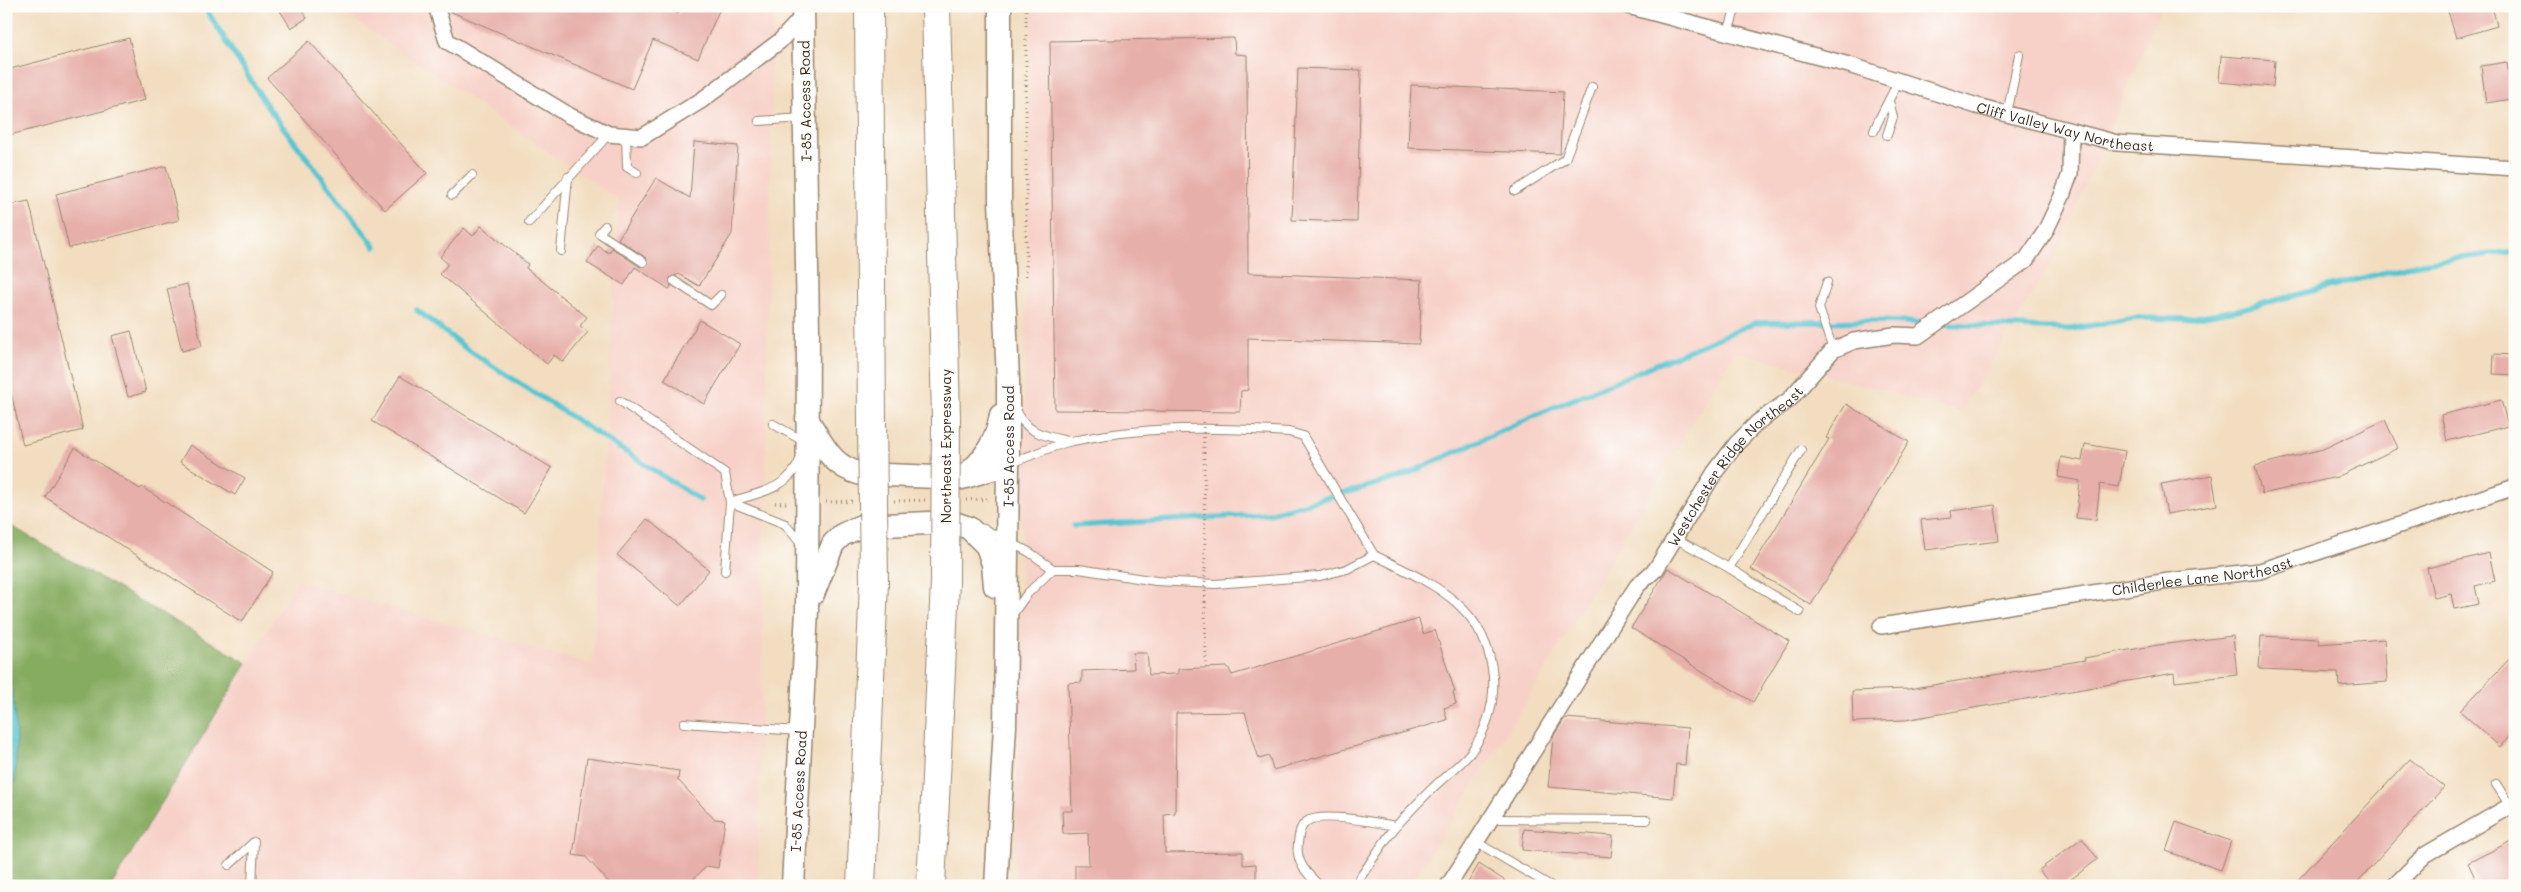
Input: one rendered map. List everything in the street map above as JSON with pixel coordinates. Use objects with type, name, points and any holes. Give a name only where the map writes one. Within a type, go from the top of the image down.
[{"type":"highway","points":[[861,886],[874,584],[869,6]]},
{"type":"highway","name":"Northeast Expressway","points":[[931,886],[945,582],[946,418],[936,6]]},
{"type":"main road","name":"I-85 Access Road","points":[[996,886],[1005,726],[1008,464],[1008,380],[1000,200],[1000,6]]},
{"type":"main road","name":"I-85 Access Road","points":[[793,886],[807,610],[808,554],[803,11]]},
{"type":"main road","points":[[962,478],[981,463],[992,444],[1000,421],[1008,380]]},
{"type":"main road","points":[[808,419],[833,460],[847,470],[861,474],[962,478],[1008,464]]},
{"type":"main road","points":[[807,610],[827,555],[833,544],[842,535],[861,526],[952,522],[969,528],[987,546],[993,564],[1005,726]]},
{"type":"street","points":[[436,6],[448,40],[570,116],[609,134],[642,137],[702,100],[780,40],[803,11]]},
{"type":"street","name":"Cliff Valley Way Northeast","points":[[1628,6],[1849,64],[2007,114],[2117,143],[2515,168]]},
{"type":"street","name":"Westchester Ridge Northeast","points":[[1448,886],[1492,819],[1541,737],[1637,586],[1656,569],[1673,537],[1715,472],[1737,443],[1758,422],[1789,400],[1833,350],[1854,341],[1894,336],[1918,336],[2026,260],[2044,232],[2062,196],[2070,174],[2071,131]]},
{"type":"street","name":"Childerlee Lane Northeast","points":[[1881,626],[2169,582],[2260,571],[2515,487]]},
{"type":"street","points":[[2394,886],[2425,855],[2512,804]]},
{"type":"lane","points":[[1728,33],[1736,6]]},
{"type":"lane","points":[[2007,114],[2019,55]]},
{"type":"lane","points":[[1874,131],[1879,115],[1889,101],[1898,81]]},
{"type":"lane","points":[[1515,191],[1565,159],[1592,87]]},
{"type":"lane","points":[[1887,135],[1893,117],[1889,101]]},
{"type":"lane","points":[[759,121],[805,118]]},
{"type":"lane","points":[[529,222],[568,176],[609,134]]},
{"type":"lane","points":[[626,136],[627,168],[637,173]]},
{"type":"lane","points":[[452,195],[472,175]]},
{"type":"lane","points":[[561,251],[568,176]]},
{"type":"lane","points":[[604,226],[599,234],[642,262]]},
{"type":"lane","points":[[674,282],[711,305],[721,296]]},
{"type":"lane","points":[[1827,282],[1819,308],[1833,350]]},
{"type":"lane","points":[[1008,380],[1017,410],[1026,426],[1046,437],[1070,442]]},
{"type":"lane","points":[[620,401],[725,473],[730,502],[725,570]]},
{"type":"lane","points":[[730,502],[776,488],[789,479],[797,468],[807,443],[773,424]]},
{"type":"lane","points":[[1008,464],[1070,442],[1115,433],[1158,429],[1285,432],[1303,436],[1374,555],[1415,574],[1451,596],[1470,614],[1482,634],[1492,660],[1491,712],[1479,740],[1459,766],[1437,784],[1396,826],[1354,886]]},
{"type":"lane","points":[[1729,568],[1801,450]]},
{"type":"lane","points":[[730,502],[785,524],[795,534],[808,554]]},
{"type":"lane","points":[[969,528],[984,529],[1028,552],[1053,569],[1079,569],[1156,581],[1215,584],[1320,576],[1347,569],[1374,555]]},
{"type":"lane","points":[[1673,537],[1729,568],[1800,612]]},
{"type":"lane","points":[[1006,625],[1027,594],[1053,569]]},
{"type":"lane","points":[[684,723],[801,731]]},
{"type":"lane","points":[[2496,784],[2512,804]]},
{"type":"lane","points":[[1320,886],[1305,872],[1299,858],[1297,848],[1300,829],[1306,822],[1311,819],[1326,817],[1396,826]]},
{"type":"lane","points":[[1492,819],[1647,820]]},
{"type":"lane","points":[[229,864],[254,842],[252,886]]},
{"type":"lane","points":[[1476,842],[1551,886]]},
{"type":"path","points":[[1203,422],[1206,668]]},
{"type":"shaded area","points":[[334,6],[773,6],[758,886],[111,886],[297,581],[593,665],[619,200]]},
{"type":"shaded area","points":[[1032,6],[2162,6],[2055,257],[1961,412],[1735,351],[1517,717],[1410,886],[1015,886]]},
{"type":"green space","points":[[6,523],[247,663],[111,886],[6,886]]},
{"type":"water","points":[[6,669],[10,677],[13,698],[16,756],[13,795],[6,836]]},
{"type":"building","points":[[277,6],[299,6],[307,18],[291,28]]},
{"type":"building","points":[[446,6],[660,6],[678,14],[681,6],[721,6],[698,59],[653,40],[632,89],[447,10]]},
{"type":"building","points":[[2458,6],[2492,6],[2497,26],[2456,38],[2448,11],[2458,9]]},
{"type":"building","points":[[129,38],[145,100],[6,136],[6,70]]},
{"type":"building","points":[[1234,38],[1235,54],[1247,55],[1248,273],[1422,280],[1419,344],[1248,338],[1248,390],[1241,391],[1240,412],[1055,410],[1050,41]]},
{"type":"building","points":[[309,41],[427,173],[385,210],[267,78]]},
{"type":"building","points":[[2221,56],[2275,60],[2273,87],[2219,82]]},
{"type":"building","points":[[2507,62],[2512,99],[2486,103],[2481,66]]},
{"type":"building","points":[[1298,68],[1361,70],[1357,222],[1292,220]]},
{"type":"building","points":[[1411,85],[1563,92],[1560,154],[1408,148]]},
{"type":"building","points":[[694,142],[738,146],[732,234],[699,286],[679,274],[670,278],[671,286],[669,289],[635,267],[624,285],[587,263],[598,246],[609,253],[612,248],[640,267],[647,265],[646,258],[618,239],[656,178],[690,198]]},
{"type":"building","points":[[166,166],[179,220],[69,248],[56,194]]},
{"type":"building","points":[[29,201],[83,430],[23,445],[6,371],[6,206]]},
{"type":"building","points":[[481,226],[528,264],[526,268],[587,317],[580,326],[588,332],[563,362],[554,355],[547,364],[440,274],[448,264],[440,257],[464,228],[473,236]]},
{"type":"building","points":[[187,284],[202,346],[182,351],[167,289]]},
{"type":"building","points":[[700,320],[740,344],[704,404],[664,380]]},
{"type":"building","points":[[131,331],[146,392],[128,397],[112,336]]},
{"type":"building","points":[[2494,354],[2515,355],[2515,375],[2493,374]]},
{"type":"building","points":[[400,376],[552,468],[524,513],[372,421]]},
{"type":"building","points":[[2501,400],[2508,426],[2447,441],[2441,415]]},
{"type":"building","points":[[1846,404],[1909,442],[1811,605],[1751,569],[1829,439],[1826,438]]},
{"type":"building","points":[[2385,420],[2398,448],[2337,477],[2262,494],[2255,466],[2323,449]]},
{"type":"building","points":[[2085,444],[2125,451],[2119,487],[2100,484],[2096,520],[2076,518],[2080,481],[2058,477],[2061,457],[2082,461]]},
{"type":"building","points":[[190,445],[245,478],[235,495],[180,462]]},
{"type":"building","points":[[75,448],[140,489],[142,487],[273,572],[242,622],[45,497]]},
{"type":"building","points":[[2212,475],[2217,505],[2167,514],[2161,484]]},
{"type":"building","points":[[1995,505],[1999,541],[1925,550],[1921,520],[1952,517],[1951,511]]},
{"type":"building","points":[[647,519],[709,570],[680,606],[617,555]]},
{"type":"building","points":[[2489,553],[2495,581],[2475,586],[2479,604],[2454,609],[2451,594],[2434,598],[2427,568]]},
{"type":"building","points":[[1668,568],[1789,641],[1753,702],[1631,628]]},
{"type":"building","points":[[1419,619],[1423,634],[1435,630],[1455,692],[1453,692],[1456,704],[1444,708],[1447,720],[1273,770],[1269,756],[1259,759],[1245,712],[1176,713],[1175,813],[1164,814],[1165,853],[1243,852],[1243,865],[1256,864],[1256,886],[1075,886],[1075,865],[1089,865],[1088,833],[1063,834],[1062,811],[1072,811],[1068,683],[1082,682],[1082,671],[1134,669],[1133,653],[1147,653],[1149,675],[1178,674],[1178,669],[1228,667],[1232,675]]},
{"type":"building","points":[[2233,636],[2237,675],[2175,682],[2174,673],[1905,720],[1853,722],[1852,691],[1908,689],[2085,660],[2084,658],[2158,645]]},
{"type":"building","points":[[2261,636],[2319,639],[2319,644],[2384,639],[2387,682],[2339,686],[2338,672],[2259,669]]},
{"type":"building","points":[[2515,653],[2515,730],[2500,747],[2460,711]]},
{"type":"building","points":[[1565,718],[1688,728],[1685,765],[1676,764],[1673,798],[1548,787],[1553,737]]},
{"type":"building","points":[[587,758],[679,771],[678,780],[714,819],[725,820],[718,868],[707,866],[686,886],[612,886],[586,857],[573,855]]},
{"type":"building","points":[[2410,759],[2444,787],[2354,886],[2292,886]]},
{"type":"building","points":[[2176,822],[2231,841],[2221,870],[2166,851]]},
{"type":"building","points":[[1524,829],[1613,836],[1611,857],[1522,850]]},
{"type":"building","points":[[2082,838],[2098,859],[2062,886],[2052,886],[2039,870]]},
{"type":"building","points":[[2515,839],[2515,886],[2479,886],[2468,863]]},
{"type":"building","points":[[1479,864],[1513,886],[1466,886]]},
{"type":"waterway","points":[[204,6],[267,106],[375,247]]},
{"type":"waterway","points":[[1940,324],[2071,329],[2135,318],[2185,319],[2237,310],[2422,263],[2515,251]]},
{"type":"waterway","points":[[417,310],[468,350],[700,500]]},
{"type":"waterway","points":[[1074,526],[1269,514],[1401,477],[1538,414],[1754,323],[1880,321],[1931,323]]}]
